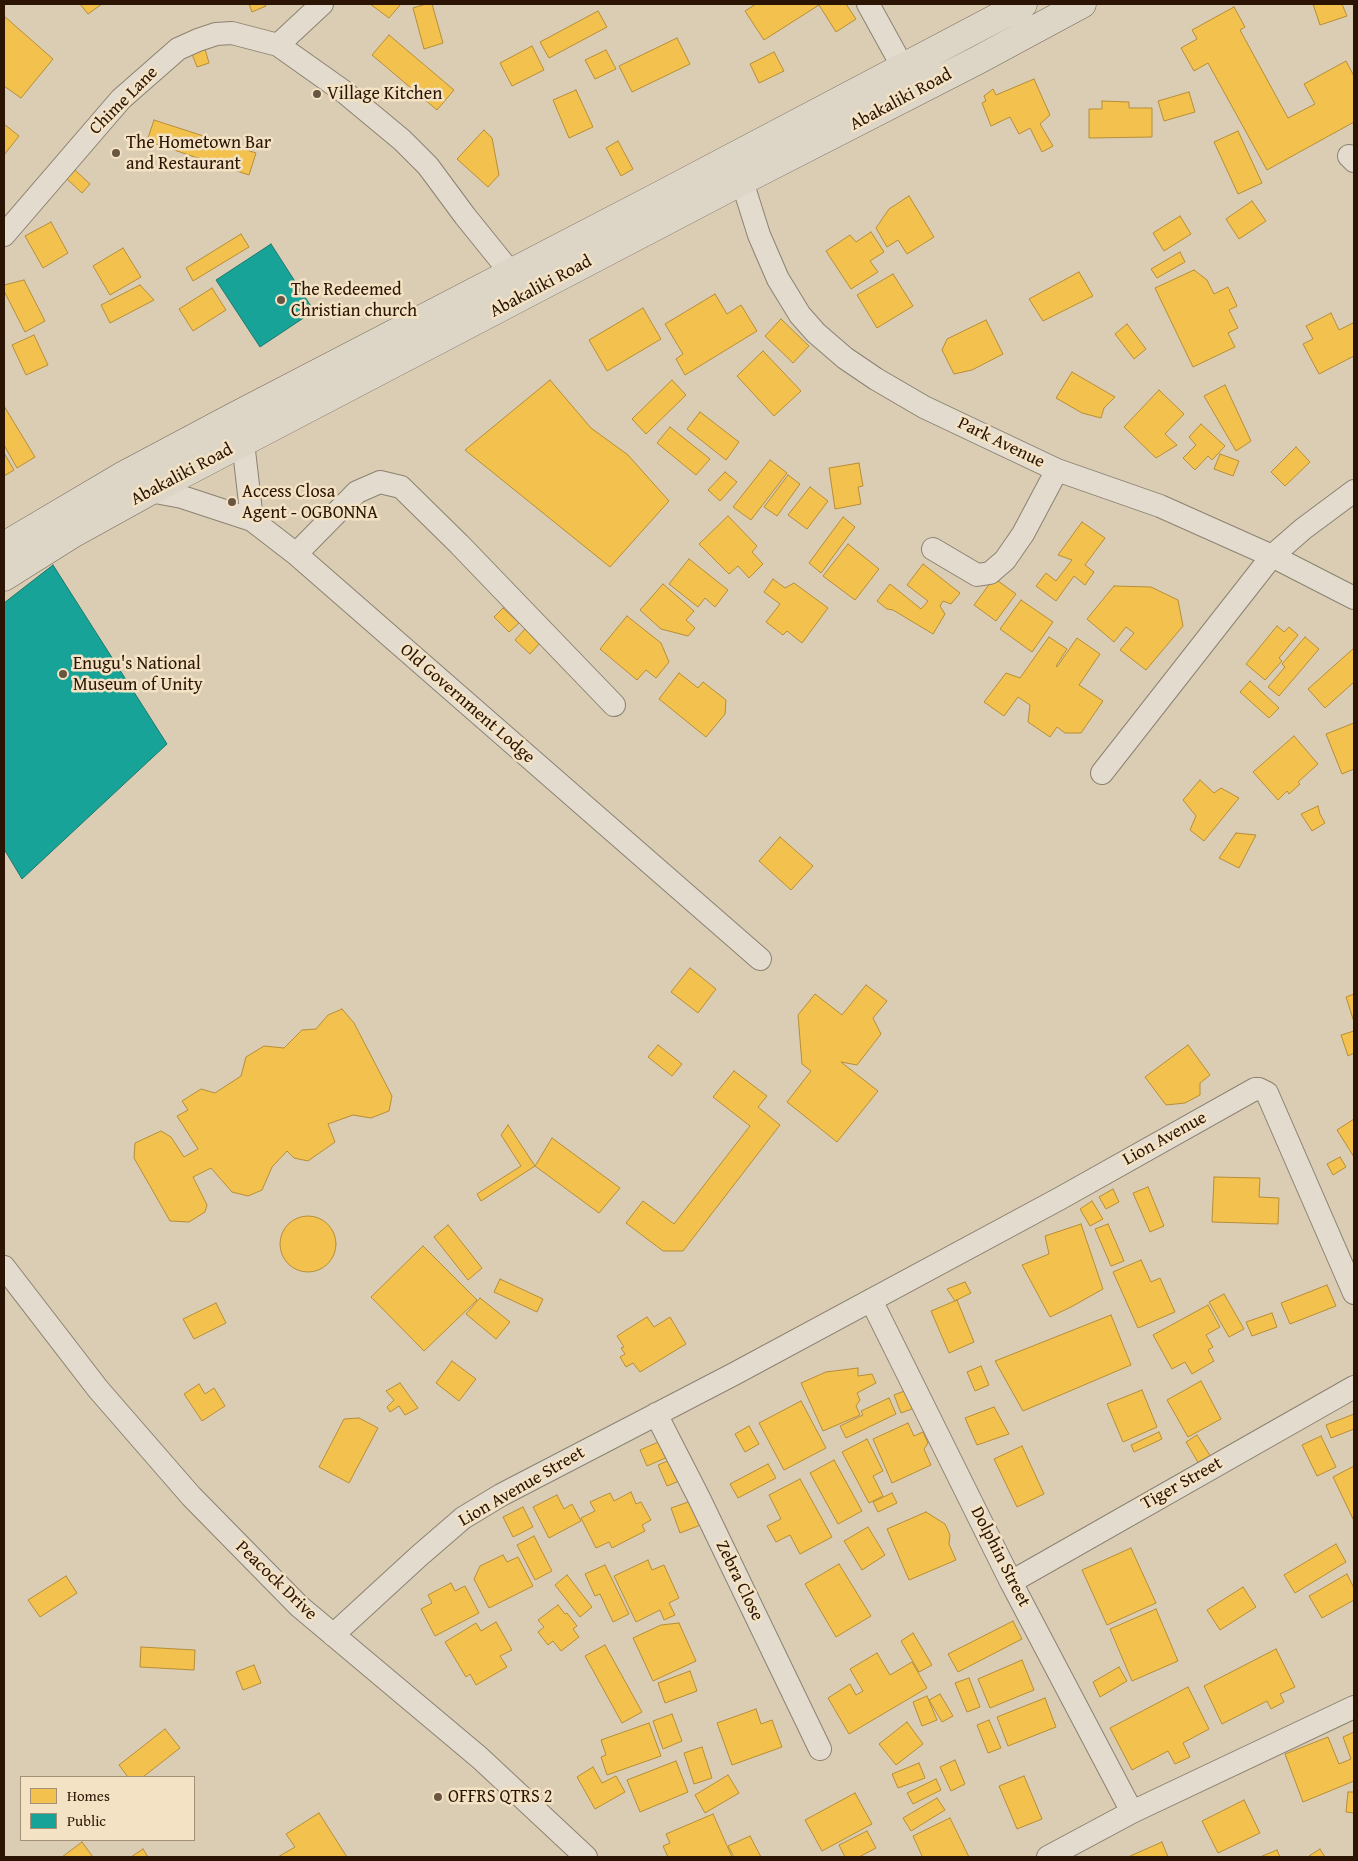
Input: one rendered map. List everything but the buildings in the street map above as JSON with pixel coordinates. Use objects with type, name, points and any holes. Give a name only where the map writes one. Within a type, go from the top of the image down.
[{"type":"main road","name":"Abakaliki Road","points":[[4,577],[74,533],[144,479],[233,417],[1023,4]]},
{"type":"main road","name":"Abakaliki Road","points":[[4,546],[144,479],[244,442],[742,181],[917,92],[1082,4]]},
{"type":"street","points":[[278,45],[322,4]]},
{"type":"street","points":[[868,4],[917,92]]},
{"type":"street","name":"Chime Lane","points":[[4,235],[121,99],[178,49],[216,34],[232,33],[278,45],[343,91],[402,140],[428,166],[511,273]]},
{"type":"street","name":"Park Avenue","points":[[742,181],[759,235],[778,279],[800,315],[816,333],[845,358],[876,379],[924,406],[1058,470],[1160,506],[1272,556],[1354,598]]},
{"type":"street","points":[[233,417],[244,442],[252,520]]},
{"type":"street","points":[[933,549],[977,575],[990,573],[1005,560],[1023,534],[1058,470]]},
{"type":"street","name":"Old Government Lodge","points":[[144,479],[182,497],[252,520],[296,554],[760,959]]},
{"type":"street","points":[[296,554],[357,492],[380,482],[401,487],[459,544],[614,705]]},
{"type":"street","points":[[1102,773],[1272,556],[1303,529],[1354,491]]},
{"type":"street","name":"Lion Avenue","points":[[871,1300],[1059,1199],[1258,1088],[1268,1093],[1354,1293]]},
{"type":"street","name":"Peacock Drive","points":[[4,1267],[98,1389],[191,1496],[299,1606],[480,1758],[586,1857]]},
{"type":"street","name":"Lion Avenue Street","points":[[333,1635],[463,1518],[501,1495],[734,1374],[871,1300]]},
{"type":"street","name":"Dolphin Street","points":[[871,1300],[1011,1582],[1132,1812]]},
{"type":"street","name":"Tiger Street","points":[[1011,1582],[1354,1387]]},
{"type":"street","name":"Zebra Close","points":[[656,1414],[699,1498],[820,1749]]},
{"type":"street","points":[[1048,1857],[1132,1812],[1354,1707]]},
{"type":"place","name":"Village Kitchen","points":[[317,94]]},
{"type":"place","name":"The Hometown Bar and Restaurant","points":[[116,153]]},
{"type":"place","name":"The Redeemed Christian church","points":[[281,300]]},
{"type":"place","name":"Access Closa Agent - OGBONNA","points":[[232,502]]},
{"type":"place","name":"Enugu's National Museum of Unity","points":[[63,674]]},
{"type":"place","name":"OFFRS QTRS 2","points":[[438,1797]]}]
